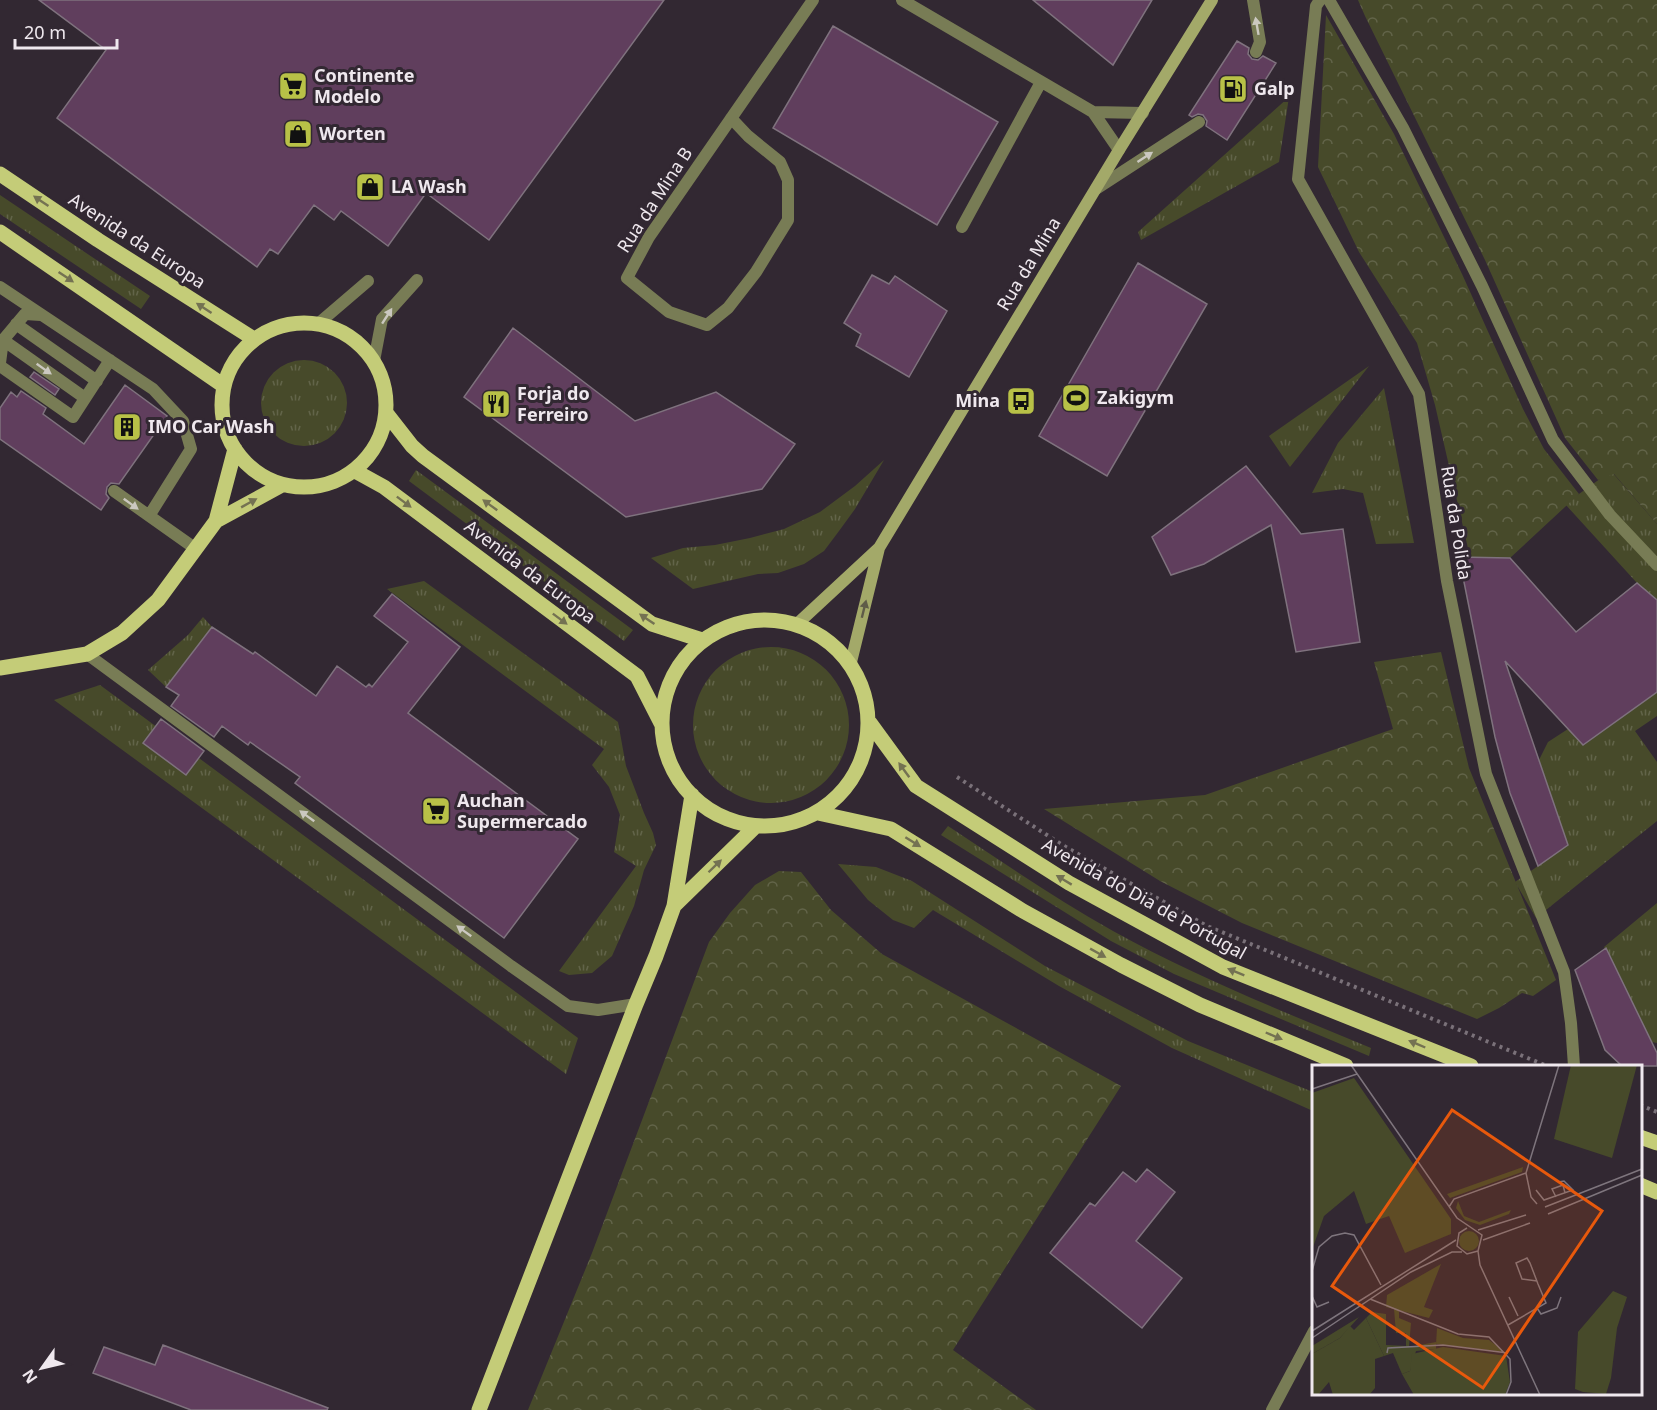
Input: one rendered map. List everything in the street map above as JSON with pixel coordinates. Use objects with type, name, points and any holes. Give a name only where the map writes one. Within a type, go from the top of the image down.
[{"type":"main road","name":"Rua da Mina","points":[[879,548],[1212,0]]},
{"type":"main road","name":"Avenida da Europa","points":[[0,174],[98,240],[254,339]]},
{"type":"main road","points":[[0,232],[224,386]]},
{"type":"main road","points":[[300,322],[319,323],[342,331],[355,339],[374,361],[385,386],[387,414],[381,436],[370,455],[355,471],[323,486],[282,485],[264,477],[248,465],[235,449],[226,430],[222,408],[224,386],[235,360],[254,339],[269,330],[284,325],[300,322]]},
{"type":"main road","name":"Avenida da Europa","points":[[387,414],[412,446],[423,456],[652,624],[702,640]]},
{"type":"main road","points":[[0,668],[87,654],[122,633],[158,600],[216,521],[235,449]]},
{"type":"main road","name":"Avenida da Europa","points":[[355,471],[384,487],[637,676],[661,723]]},
{"type":"main road","points":[[216,521],[282,485]]},
{"type":"main road","points":[[796,625],[879,548]]},
{"type":"main road","points":[[850,666],[879,548]]},
{"type":"main road","points":[[778,619],[796,625],[811,629],[835,646],[861,682],[870,723],[865,753],[852,781],[818,813],[794,823],[763,827],[723,818],[703,806],[682,785],[666,753],[661,723],[664,699],[676,669],[702,640],[747,620],[778,619]]},
{"type":"main road","name":"Avenida do Dia de Portugal","points":[[870,723],[916,786],[1069,883],[1223,967],[1468,1065]]},
{"type":"main road","points":[[479,1410],[674,906],[692,795]]},
{"type":"main road","points":[[818,813],[891,829],[1023,911],[1121,965],[1200,1005],[1344,1065]]},
{"type":"main road","points":[[674,906],[756,826]]},
{"type":"main road","points":[[1642,1137],[1657,1143]]},
{"type":"main road","points":[[1642,1185],[1657,1192]]},
{"type":"street","name":"Rua da Mina B","points":[[731,118],[748,136],[780,162],[788,180],[788,220],[756,272],[728,308],[707,325],[669,312],[627,278],[649,237],[731,118],[813,0]]},
{"type":"street","points":[[1253,0],[1260,42],[1256,52]]},
{"type":"street","name":"Rua da Polida","points":[[1320,0],[1316,6],[1298,179],[1419,394],[1447,581],[1486,774],[1564,972],[1574,1065]]},
{"type":"street","points":[[1329,0],[1403,128],[1482,286],[1553,440],[1610,515],[1657,565]]},
{"type":"street","points":[[905,1],[1093,112],[1119,150]]},
{"type":"street","points":[[962,227],[1041,82]]},
{"type":"street","points":[[1093,112],[1143,114]]},
{"type":"street","points":[[1096,189],[1199,122]]},
{"type":"street","points":[[374,361],[382,319],[417,280]]},
{"type":"street","points":[[319,323],[368,281]]},
{"type":"street","points":[[0,286],[153,389],[183,421],[190,449],[149,516]]},
{"type":"street","points":[[45,316],[25,314],[3,340],[0,364],[73,417],[110,360]]},
{"type":"street","points":[[16,324],[97,381]]},
{"type":"street","points":[[3,340],[85,398]]},
{"type":"street","points":[[114,491],[196,549]]},
{"type":"street","points":[[87,654],[568,1006],[598,1010],[636,1004]]},
{"type":"street","points":[[1272,1410],[1312,1335]]},
{"type":"path","points":[[957,777],[1064,846],[1208,926],[1545,1065]]},
{"type":"path","points":[[1642,1105],[1657,1112]]},
{"type":"green space","points":[[1358,0],[1657,0],[1657,524],[1614,474],[1598,480],[1565,438],[1485,260]]},
{"type":"green space","points":[[1326,15],[1394,134],[1544,449],[1579,494],[1510,558],[1470,557],[1435,405],[1417,343],[1359,252],[1318,167]]},
{"type":"green space","points":[[1289,97],[1279,162],[1141,240],[1138,232]]},
{"type":"green space","points":[[0,195],[150,296],[141,309],[0,214]]},
{"type":"green space","points":[[304,360],[320,364],[334,373],[343,387],[347,403],[343,419],[334,433],[320,442],[304,446],[288,442],[274,433],[265,419],[261,403],[265,387],[274,373],[288,364]]},
{"type":"green space","points":[[1369,366],[1290,467],[1269,436]]},
{"type":"green space","points":[[1384,388],[1414,543],[1376,544],[1363,493],[1343,489],[1312,493],[1338,443]]},
{"type":"green space","points":[[884,460],[855,509],[824,551],[804,564],[778,573],[758,574],[693,589],[651,558],[683,548],[715,545],[784,529],[820,512],[855,486]]},
{"type":"green space","points":[[416,470],[633,630],[624,641],[409,481]]},
{"type":"green space","points":[[1611,471],[1657,524],[1657,600],[1637,583],[1565,504]]},
{"type":"green space","points":[[424,581],[618,722],[626,766],[656,845],[644,870],[634,906],[612,956],[592,973],[569,975],[559,971],[636,866],[614,852],[620,815],[609,787],[592,765],[604,749],[387,589]]},
{"type":"green space","points":[[203,617],[212,627],[166,687],[148,670],[188,635]]},
{"type":"green space","points":[[771,647],[786,648],[801,653],[826,670],[843,695],[848,710],[848,740],[843,755],[826,780],[801,797],[786,802],[771,803],[756,802],[741,797],[716,780],[699,755],[694,740],[693,725],[694,710],[699,695],[716,670],[741,653],[756,648]]},
{"type":"green space","points":[[1441,652],[1469,768],[1556,980],[1533,996],[1522,993],[1477,1019],[1242,923],[1160,881],[1044,809],[1205,795],[1393,729],[1374,662]]},
{"type":"green space","points":[[100,685],[578,1038],[566,1074],[54,700]]},
{"type":"green space","points":[[1657,692],[1657,716],[1635,731],[1657,762],[1657,821],[1536,918],[1515,882],[1568,845],[1539,760],[1548,742],[1568,729],[1584,745]]},
{"type":"green space","points":[[948,826],[1050,893],[1144,948],[1208,979],[1371,1048],[1369,1056],[1174,974],[1111,941],[941,835]]},
{"type":"green space","points":[[838,864],[876,867],[912,881],[1045,966],[1188,1041],[1312,1092],[1312,1111],[1172,1048],[1059,986],[933,910],[914,928],[893,920],[868,900]]},
{"type":"green space","points":[[779,871],[801,872],[831,910],[882,954],[1121,1086],[953,1350],[1036,1410],[528,1410],[592,1253],[709,942],[730,913],[755,885]]},
{"type":"green space","points":[[1657,903],[1657,1043],[1652,1042],[1604,947]]},
{"type":"building","points":[[39,0],[664,0],[489,240],[426,193],[388,246],[341,211],[334,220],[314,205],[278,254],[270,249],[257,267],[57,118],[106,50]]},
{"type":"building","points":[[1033,0],[1152,0],[1113,65]]},
{"type":"building","points":[[833,26],[998,122],[937,225],[773,128]]},
{"type":"building","name":"Galp","points":[[1237,41],[1249,48],[1248,54],[1252,59],[1258,60],[1263,56],[1276,63],[1227,140],[1206,126],[1207,121],[1203,115],[1198,114],[1192,117],[1189,115]]},
{"type":"building","points":[[1138,263],[1207,304],[1107,476],[1039,436]]},
{"type":"building","points":[[872,275],[889,284],[895,276],[947,311],[909,377],[856,346],[861,334],[844,323]]},
{"type":"building","points":[[513,328],[635,421],[716,392],[795,444],[762,489],[626,517],[464,397]]},
{"type":"building","points":[[34,372],[59,389],[55,395],[30,377]]},
{"type":"building","name":"IMO Car Wash","points":[[125,385],[167,416],[119,484],[111,483],[107,487],[106,494],[109,498],[101,510],[0,439],[0,408],[11,392],[17,397],[21,391],[46,408],[43,414],[84,444]]},
{"type":"building","points":[[1246,466],[1301,534],[1343,529],[1360,642],[1296,652],[1271,525],[1204,564],[1171,575],[1152,537]]},
{"type":"building","points":[[1459,557],[1510,558],[1576,632],[1637,583],[1657,600],[1657,692],[1583,745],[1505,661],[1568,845],[1538,866],[1510,793],[1495,737]]},
{"type":"building","name":"Auchan Supermercado","points":[[392,594],[460,647],[408,713],[578,839],[504,938],[295,783],[300,777],[250,742],[248,745],[222,726],[214,737],[171,706],[179,695],[166,687],[212,627],[253,654],[255,652],[316,696],[337,666],[366,687],[369,684],[372,687],[408,642],[374,616]]},
{"type":"building","points":[[161,719],[204,751],[186,775],[143,743]]},
{"type":"building","points":[[1606,948],[1657,1053],[1657,1066],[1621,1065],[1605,1050],[1575,970]]},
{"type":"building","points":[[1147,1169],[1175,1192],[1136,1241],[1182,1278],[1142,1328],[1050,1253],[1090,1203],[1095,1206],[1123,1172],[1136,1182]]},
{"type":"building","points":[[163,1345],[328,1408],[327,1410],[191,1410],[93,1373],[104,1347],[155,1365]]},
{"type":"place","name":"Continente Modelo","points":[[293,86]]},
{"type":"place","name":"Galp","points":[[1233,89]]},
{"type":"place","name":"Worten","points":[[298,134]]},
{"type":"place","name":"LA Wash","points":[[370,187]]},
{"type":"place","name":"Zakigym","points":[[1076,398]]},
{"type":"place","name":"Mina","points":[[1021,401]]},
{"type":"place","name":"Forja do Ferreiro","points":[[496,404]]},
{"type":"place","name":"IMO Car Wash","points":[[127,427]]},
{"type":"place","name":"Auchan Supermercado","points":[[436,811]]}]
